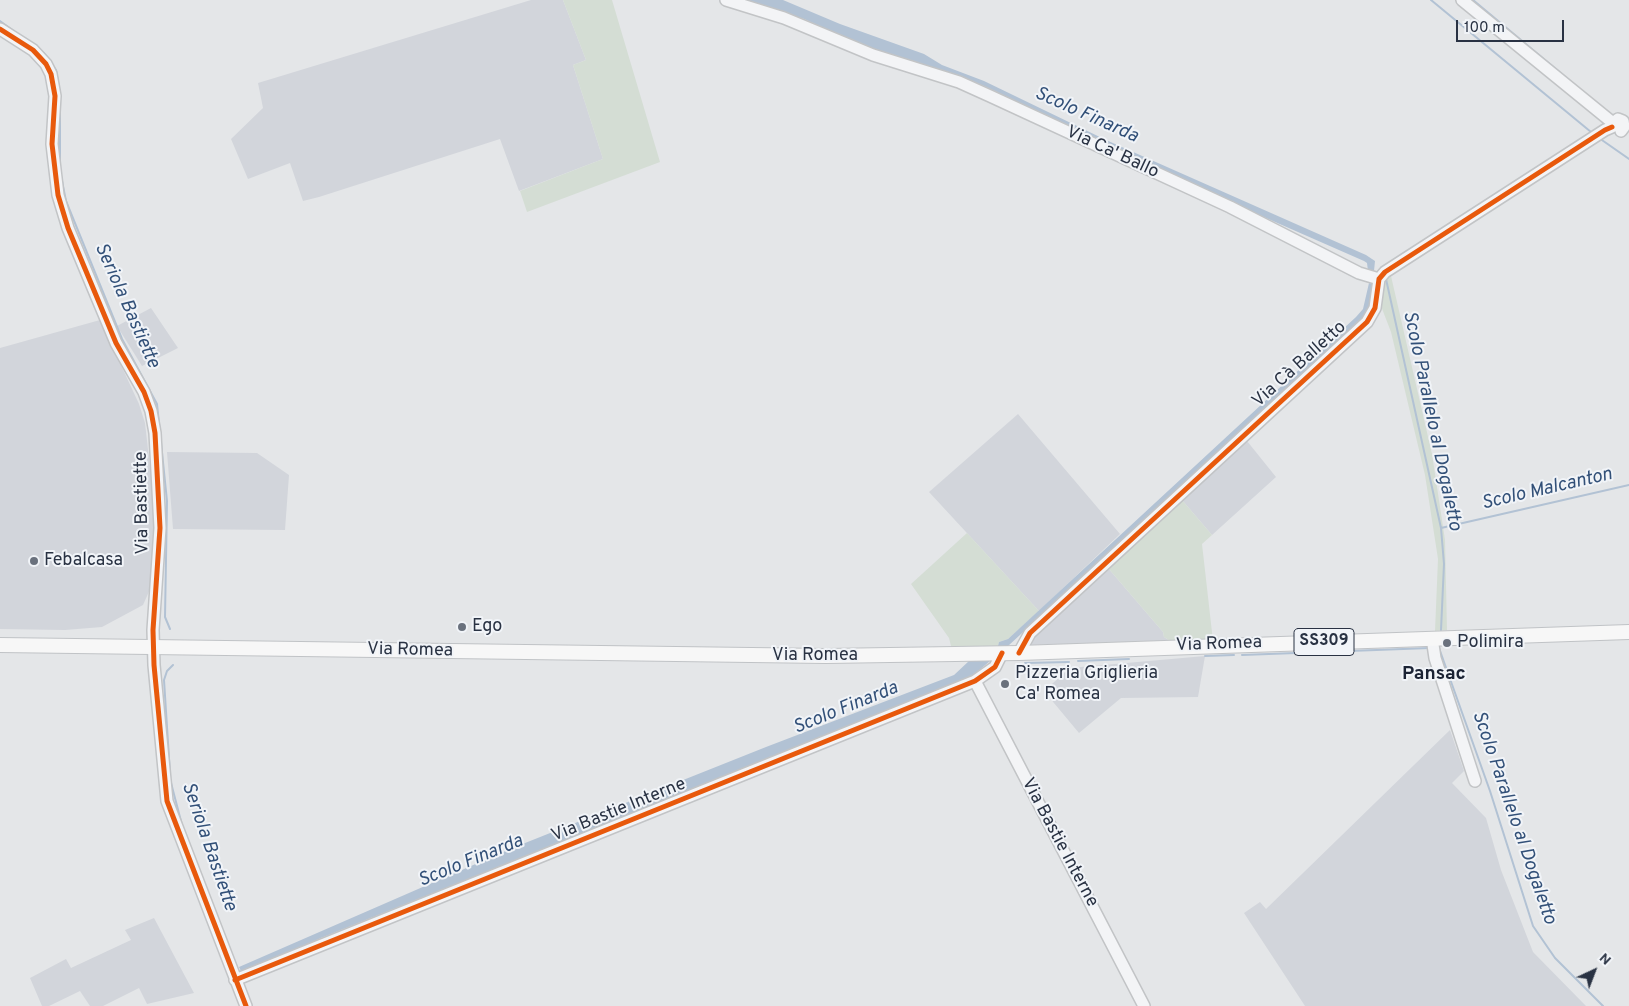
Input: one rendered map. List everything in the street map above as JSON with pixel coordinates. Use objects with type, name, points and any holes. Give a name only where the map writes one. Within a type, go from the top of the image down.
[{"type":"main road","name":"Via Romea","points":[[0,645],[826,656],[1019,653],[1629,632]]},
{"type":"street","name":"Via Ca' Ballo","points":[[726,0],[784,18],[873,55],[974,89],[1230,207],[1359,272],[1379,279]]},
{"type":"street","points":[[1379,279],[1385,272],[1496,199],[1621,127],[1462,0]]},
{"type":"street","name":"Via Bastiette","points":[[0,29],[34,50],[46,64],[51,74],[55,96],[53,168],[63,214],[116,343],[144,392],[151,411],[155,433],[160,528],[154,647],[156,709],[167,801],[239,978],[246,1006]]},
{"type":"street","name":"Via Cà Balletto","points":[[1019,653],[1030,633],[1367,322],[1375,308],[1379,279]]},
{"type":"street","points":[[1432,638],[1435,658],[1475,781]]},
{"type":"street","name":"Via Bastie Interne","points":[[239,978],[975,681],[995,667],[1002,653]]},
{"type":"street","name":"Via Bastie Interne","points":[[975,681],[1144,1006]]},
{"type":"shaded area","points":[[531,0],[563,0],[586,60],[573,65],[603,159],[519,191],[500,139],[303,201],[290,163],[248,179],[231,139],[263,108],[258,83]]},
{"type":"shaded area","points":[[563,0],[612,0],[660,162],[527,212],[520,191],[603,159],[573,65],[586,60]]},
{"type":"shaded area","points":[[1391,276],[1432,454],[1445,540],[1447,630],[1435,631],[1438,559],[1425,475],[1391,332],[1381,306],[1382,282]]},
{"type":"shaded area","points":[[151,308],[178,348],[142,366],[117,326]]},
{"type":"shaded area","points":[[100,320],[139,404],[145,423],[154,503],[151,587],[143,605],[102,627],[65,630],[0,629],[0,348]]},
{"type":"shaded area","points":[[1018,414],[1120,534],[1039,611],[929,492]]},
{"type":"shaded area","points":[[1247,441],[1276,477],[1212,535],[1182,500]]},
{"type":"shaded area","points":[[167,452],[257,453],[289,475],[285,530],[173,529]]},
{"type":"shaded area","points":[[1182,500],[1212,535],[1202,544],[1213,641],[1172,642],[1164,637],[1163,632],[1108,568]]},
{"type":"shaded area","points":[[967,533],[1039,611],[1008,639],[999,642],[998,646],[951,646],[949,638],[911,584]]},
{"type":"shaded area","points":[[1108,568],[1163,632],[1164,637],[1172,642],[1024,645]]},
{"type":"shaded area","points":[[1205,656],[1198,697],[1121,698],[1079,733],[1044,691],[1070,668]]},
{"type":"shaded area","points":[[1450,730],[1464,771],[1452,783],[1486,818],[1501,870],[1533,952],[1586,1006],[1305,1006],[1244,913],[1260,902],[1266,909]]},
{"type":"shaded area","points":[[154,918],[194,993],[147,1004],[139,988],[103,1006],[90,1006],[80,991],[49,1006],[42,1006],[30,978],[66,959],[71,968],[131,940],[125,930]]},
{"type":"water","points":[[749,0],[783,0],[840,24],[924,54],[942,65],[984,81],[1106,140],[1366,255],[1375,261],[1374,271],[1368,271],[1367,263],[1364,261],[1225,200],[984,86],[866,47],[804,19],[753,4]]},
{"type":"water","points":[[1369,283],[1373,284],[1370,304],[1365,316],[1357,324],[1008,646],[998,646],[999,642],[1008,639],[1356,317],[1363,309]]},
{"type":"water","points":[[969,661],[990,661],[970,678],[321,938],[242,973],[239,967],[510,849],[766,747],[954,675]]},
{"type":"waterway","points":[[1431,0],[1591,132]]},
{"type":"waterway","points":[[1473,0],[1569,80]]},
{"type":"waterway","name":"Seriola Bastiette","points":[[0,21],[44,53],[56,70],[60,94]]},
{"type":"waterway","name":"Seriola Bastiette","points":[[60,104],[60,164]]},
{"type":"waterway","points":[[1599,138],[1629,159]]},
{"type":"waterway","name":"Seriola Bastiette","points":[[61,176],[66,201],[122,339],[157,404],[167,501],[165,617],[170,629]]},
{"type":"waterway","name":"Scolo Parallelo al Dogaletto","points":[[1386,279],[1441,528],[1444,564],[1441,630]]},
{"type":"waterway","name":"Scolo Malcanton","points":[[1441,528],[1629,485]]},
{"type":"waterway","points":[[1242,655],[1430,648]]},
{"type":"waterway","name":"Scolo Parallelo al Dogaletto","points":[[1439,648],[1490,791],[1533,926],[1555,958],[1603,1006]]},
{"type":"waterway","points":[[1205,656],[1234,655]]},
{"type":"waterway","points":[[1078,661],[1129,659]]},
{"type":"waterway","points":[[1025,663],[1069,662]]},
{"type":"waterway","name":"Seriola Bastiette","points":[[170,774],[164,680],[167,671],[173,665]]},
{"type":"waterway","name":"Seriola Bastiette","points":[[170,779],[182,825]]},
{"type":"cycle path","points":[[0,29],[33,50],[46,64],[51,74],[55,96],[52,144],[58,195],[68,228],[116,343],[144,392],[151,411],[155,433],[160,528],[153,630],[154,665],[167,801],[246,1006]]},
{"type":"cycle path","points":[[1019,653],[1030,633],[1367,322],[1375,308],[1379,279],[1385,272],[1612,127]]},
{"type":"cycle path","points":[[235,980],[975,681],[995,667],[1002,653]]},
{"type":"place","name":"Febalcasa","points":[[34,561]]},
{"type":"place","name":"Ego","points":[[462,627]]},
{"type":"place","name":"Polimira","points":[[1447,643]]},
{"type":"place","name":"Pizzeria Griglieria Ca' Romea","points":[[1005,684]]},
{"type":"district","name":"Pansac","points":[[1434,675]]},
{"type":"water label","name":"Scolo Finarda","points":[[1086,116]]},
{"type":"water label","name":"Scolo Finarda","points":[[846,709]]},
{"type":"water label","name":"Scolo Finarda","points":[[471,862]]}]
